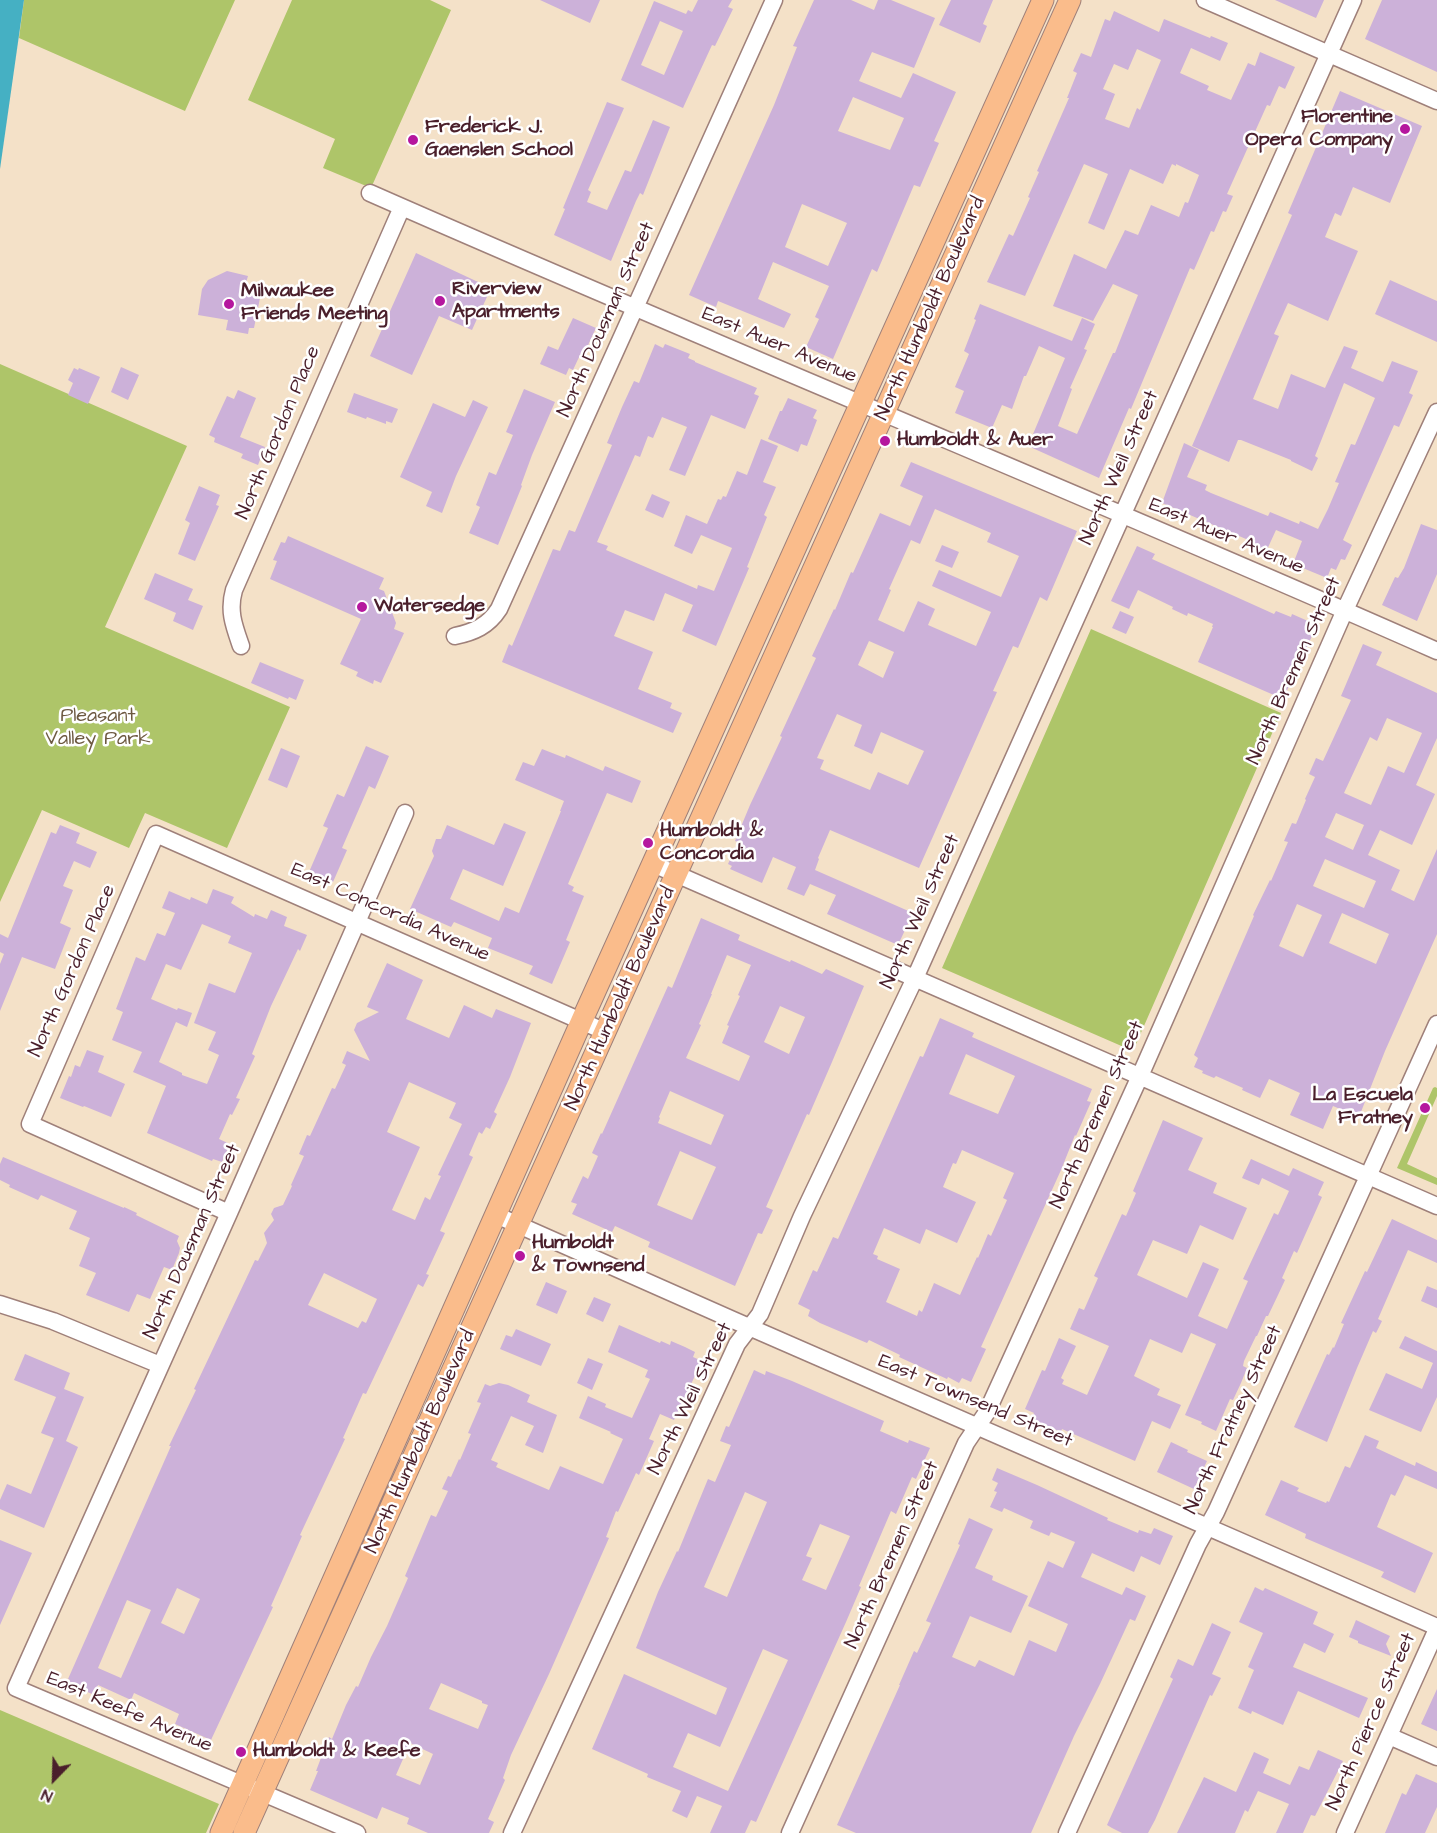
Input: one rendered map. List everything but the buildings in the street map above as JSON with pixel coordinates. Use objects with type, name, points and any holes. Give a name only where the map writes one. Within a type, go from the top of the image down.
[{"type":"main road","name":"North Humboldt Boulevard","points":[[244,1833],[253,1788],[496,1215],[1043,0]]},
{"type":"main road","name":"North Humboldt Boulevard","points":[[221,1833],[253,1788],[519,1225],[1070,0]]},
{"type":"street","name":"North Dousman Street","points":[[455,636],[474,631],[485,625],[499,609],[774,0]]},
{"type":"street","points":[[1205,0],[1437,101]]},
{"type":"street","name":"North Weil Street","points":[[512,1833],[737,1344],[759,1314],[802,1216],[915,978],[1353,0]]},
{"type":"street","name":"East Auer Avenue","points":[[370,193],[745,356],[884,413],[1437,651]]},
{"type":"street","name":"North Gordon Place","points":[[241,646],[230,614],[234,590],[402,207]]},
{"type":"street","name":"North Bremen Street","points":[[790,1833],[966,1443],[987,1412],[1140,1077],[1344,610],[1437,412]]},
{"type":"street","name":"North Dousman Street","points":[[16,1688],[405,813]]},
{"type":"street","name":"North Gordon Place","points":[[156,834],[30,1124],[229,1213]]},
{"type":"street","name":"East Concordia Avenue","points":[[156,834],[606,1032]]},
{"type":"street","points":[[653,864],[1437,1206]]},
{"type":"street","name":"North Fratney Street","points":[[1067,1833],[1437,1024]]},
{"type":"street","name":"East Townsend Street","points":[[496,1215],[1437,1628]]},
{"type":"street","points":[[0,1304],[53,1321],[160,1365]]},
{"type":"street","name":"North Pierce Street","points":[[1345,1833],[1437,1628]]},
{"type":"street","name":"East Keefe Avenue","points":[[16,1688],[357,1833]]},
{"type":"street","points":[[1389,1736],[1437,1757]]},
{"type":"green space","points":[[24,0],[235,0],[185,111],[19,38]]},
{"type":"green space","points":[[292,0],[430,0],[451,10],[371,188],[323,168],[335,139],[248,100]]},
{"type":"green space","name":"Pleasant Valley Park","points":[[0,364],[187,446],[105,627],[290,707],[227,848],[145,813],[129,848],[42,810],[0,902]]},
{"type":"green space","points":[[1091,629],[1281,713],[1133,1051],[942,968]]},
{"type":"green space","points":[[1435,1087],[1437,1096],[1407,1164],[1437,1178],[1437,1185],[1397,1168]]},
{"type":"green space","points":[[0,1710],[219,1804],[206,1833],[0,1833]]},
{"type":"water","points":[[0,0],[24,0],[0,169]]},
{"type":"place","name":"Florentine Opera Company","points":[[1405,129]]},
{"type":"place","name":"Frederick J. Gaenslen School","points":[[413,140]]},
{"type":"place","name":"Riverview Apartments","points":[[440,301]]},
{"type":"place","name":"Milwaukee Friends Meeting","points":[[229,304]]},
{"type":"place","name":"Humboldt & Auer","points":[[885,441]]},
{"type":"place","name":"Watersedge","points":[[362,607]]},
{"type":"place","name":"Humboldt & Concordia","points":[[648,843]]},
{"type":"place","name":"La Escuela Fratney","points":[[1425,1108]]},
{"type":"place","name":"Humboldt & Townsend","points":[[520,1256]]},
{"type":"place","name":"Humboldt & Keefe","points":[[241,1752]]}]
